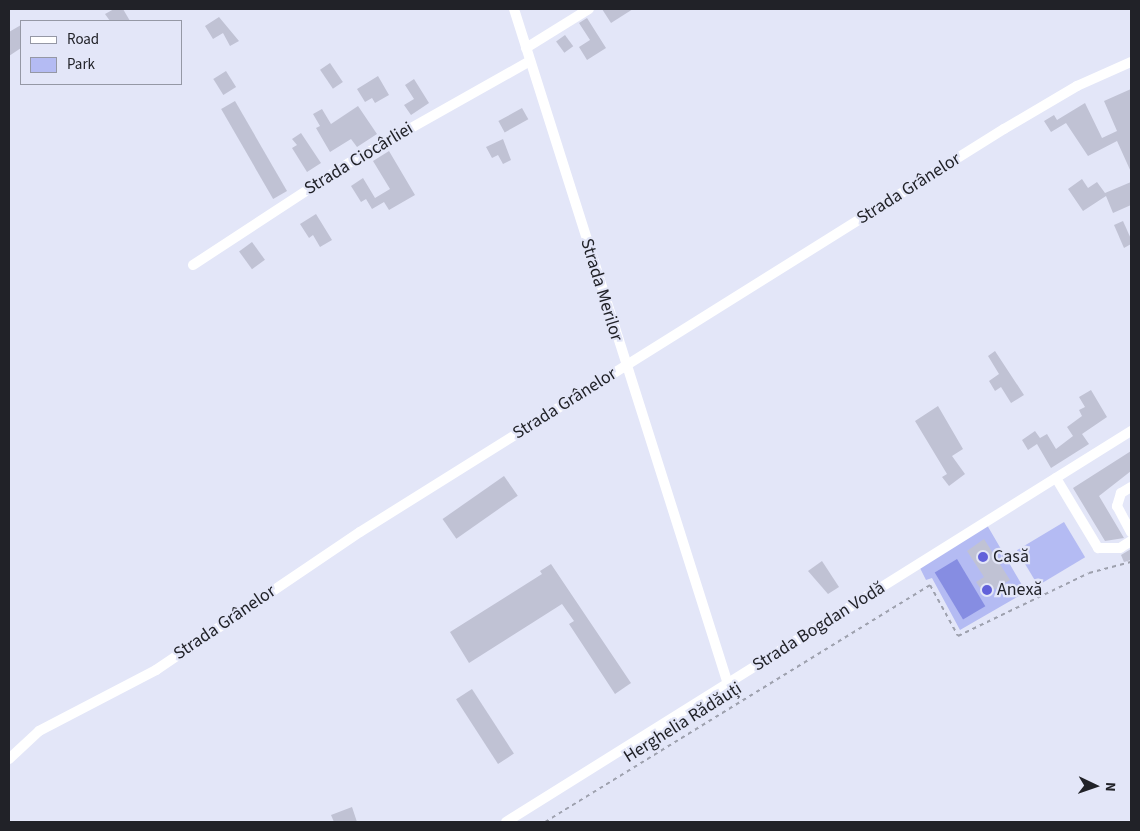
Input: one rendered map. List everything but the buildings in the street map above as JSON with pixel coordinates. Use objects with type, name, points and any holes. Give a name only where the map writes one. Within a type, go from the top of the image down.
[{"type":"street","name":"Strada Merilor","points":[[514,9],[625,367],[728,684]]},
{"type":"street","points":[[526,48],[590,9]]},
{"type":"street","name":"Strada Ciocârliei","points":[[193,265],[349,163],[530,61]]},
{"type":"street","name":"Strada Grânelor","points":[[9,759],[39,731],[156,670],[360,532],[1004,129],[1077,86],[1131,62]]},
{"type":"street","name":"Strada Bogdan Vodă","points":[[506,822],[1131,431]]},
{"type":"street","points":[[1056,478],[1098,548],[1120,548],[1131,541]]},
{"type":"street","points":[[1131,487],[1121,493],[1116,506],[1131,532]]},
{"type":"path","name":"Herghelia Rădăuți","points":[[545,822],[930,585],[958,636],[1089,573],[1131,562]]},
{"type":"green space","points":[[1064,522],[1085,557],[1038,585],[1017,550]]},
{"type":"green space","points":[[987,525],[1026,592],[960,630],[932,578],[926,580],[920,568]]},
{"type":"shaded area","points":[[957,559],[985,606],[963,620],[935,572]]},
{"type":"place","name":"Casă","points":[[983,557]]},
{"type":"place","name":"Anexă","points":[[987,590]]}]
